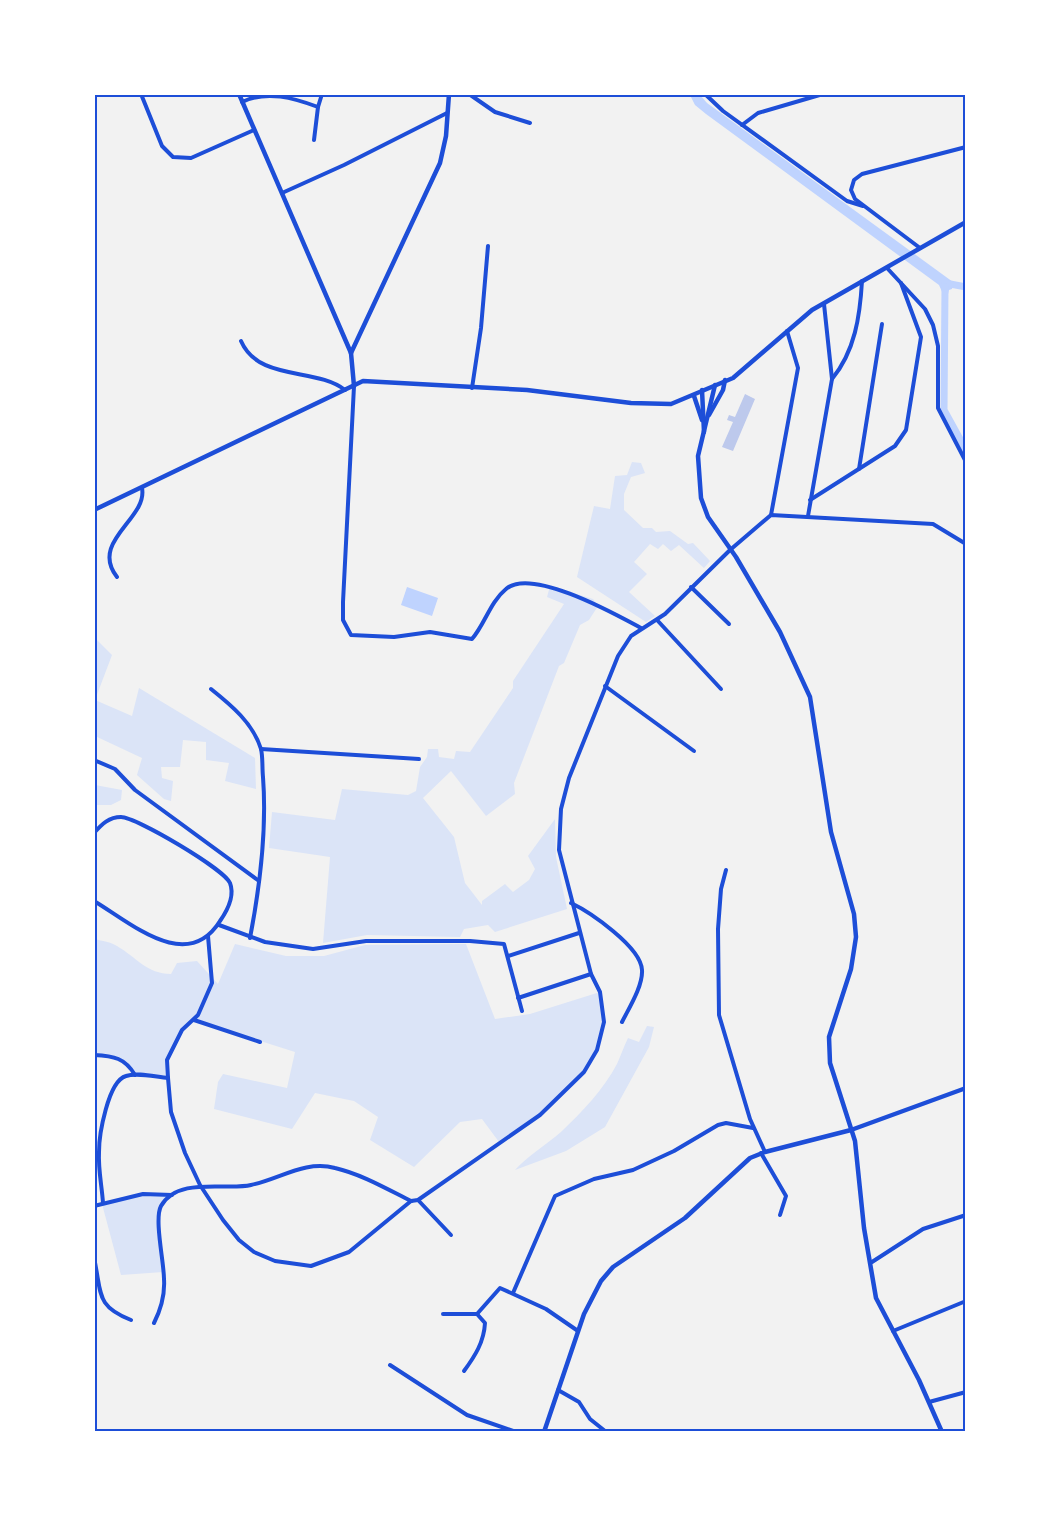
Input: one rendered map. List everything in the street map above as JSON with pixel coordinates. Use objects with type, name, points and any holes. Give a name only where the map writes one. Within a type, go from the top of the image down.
[{"type":"street","points":[[141,94],[162,146],[173,157],[191,158],[254,130]]},
{"type":"street","points":[[239,94],[351,353],[354,386],[343,602],[345,629],[351,635],[394,637],[430,632],[472,639],[504,590],[516,583],[548,586],[641,628]]},
{"type":"street","points":[[314,140],[322,94]]},
{"type":"street","points":[[351,353],[437,171],[445,144],[448,94]]},
{"type":"street","points":[[469,94],[495,112],[530,123]]},
{"type":"street","points":[[705,94],[710,101],[847,201],[864,206]]},
{"type":"street","points":[[742,125],[758,113],[823,94]]},
{"type":"street","points":[[242,102],[267,96],[289,98],[318,107]]},
{"type":"street","points":[[282,193],[344,165],[447,113]]},
{"type":"street","points":[[920,248],[855,199],[851,190],[858,176],[966,147]]},
{"type":"street","points":[[94,510],[363,381],[560,393],[655,405],[671,404],[694,396],[745,370],[787,331],[824,303],[965,223]]},
{"type":"street","points":[[472,388],[481,328],[488,246]]},
{"type":"street","points":[[886,268],[925,309],[933,326],[938,346],[938,408],[966,462]]},
{"type":"street","points":[[832,379],[851,347],[862,281]]},
{"type":"street","points":[[810,500],[859,470],[901,440],[909,417],[921,337],[901,283]]},
{"type":"street","points":[[808,516],[832,379],[824,303]]},
{"type":"street","points":[[859,470],[882,324]]},
{"type":"street","points":[[208,936],[212,983],[194,1020],[182,1030],[167,1060],[173,1119],[200,1185],[223,1220],[246,1247],[275,1261],[303,1267],[325,1262],[349,1252],[411,1201],[418,1200],[526,1126],[584,1072],[597,1050],[604,1022],[600,992],[591,974],[579,933],[559,850],[561,809],[572,769],[624,645],[641,628],[657,620],[771,514],[798,368],[787,331]]},
{"type":"street","points":[[241,341],[249,353],[274,368],[332,381],[346,390]]},
{"type":"street","points":[[709,415],[723,390],[725,380]]},
{"type":"street","points":[[715,385],[698,456],[701,498],[708,517],[789,648],[810,696],[816,721],[831,832],[856,926],[855,951],[833,1023],[828,1048],[832,1072],[857,1151],[864,1228],[872,1262],[876,1298],[942,1431]]},
{"type":"street","points":[[702,390],[704,434]]},
{"type":"street","points":[[694,396],[702,420]]},
{"type":"street","points":[[117,577],[109,565],[109,555],[120,532],[144,497],[142,488]]},
{"type":"street","points":[[771,514],[933,524],[966,544]]},
{"type":"street","points":[[691,587],[729,624]]},
{"type":"street","points":[[657,620],[721,689]]},
{"type":"street","points":[[605,686],[694,751]]},
{"type":"street","points":[[211,689],[235,708],[248,725],[261,749],[264,794],[259,881],[250,938]]},
{"type":"street","points":[[261,749],[419,759]]},
{"type":"street","points":[[94,760],[121,773],[135,790],[259,881]]},
{"type":"street","points":[[94,832],[111,818],[128,818],[203,859],[230,882],[231,893],[229,908],[219,925],[208,936],[185,946],[167,944],[94,901]]},
{"type":"street","points":[[726,870],[718,929],[719,1015],[753,1128],[763,1153],[786,1196],[780,1215]]},
{"type":"street","points":[[571,903],[608,928],[630,948],[641,964],[643,971],[638,989],[622,1022]]},
{"type":"street","points":[[219,925],[250,938],[313,949],[366,941],[470,940],[504,944],[522,1011]]},
{"type":"street","points":[[508,957],[579,933]]},
{"type":"street","points":[[518,998],[591,974]]},
{"type":"street","points":[[194,1020],[260,1042]]},
{"type":"street","points":[[94,1055],[121,1059],[128,1063],[136,1076]]},
{"type":"street","points":[[103,1203],[99,1153],[108,1103],[120,1079],[127,1075],[168,1078]]},
{"type":"street","points":[[544,1431],[591,1297],[613,1267],[685,1218],[740,1166],[763,1153],[851,1130],[966,1088]]},
{"type":"street","points":[[513,1293],[552,1199],[559,1192],[594,1179],[633,1170],[674,1151],[718,1125],[726,1123],[753,1128]]},
{"type":"street","points":[[154,1323],[162,1302],[165,1282],[161,1206],[173,1195],[200,1185],[251,1185],[304,1167],[327,1166],[361,1178],[411,1201]]},
{"type":"street","points":[[94,1206],[143,1194],[173,1195]]},
{"type":"street","points":[[418,1200],[451,1235]]},
{"type":"street","points":[[872,1262],[923,1229],[966,1215]]},
{"type":"street","points":[[94,1258],[104,1303],[111,1311],[131,1320]]},
{"type":"street","points":[[443,1314],[477,1314],[499,1288],[546,1309],[578,1331]]},
{"type":"street","points":[[892,1331],[966,1301]]},
{"type":"street","points":[[464,1371],[476,1354],[482,1339],[484,1323],[477,1314]]},
{"type":"street","points":[[390,1365],[467,1415],[516,1431]]},
{"type":"street","points":[[558,1390],[579,1402],[590,1419],[605,1431]]},
{"type":"street","points":[[929,1402],[966,1392]]},
{"type":"shaded area","points":[[632,462],[641,463],[645,473],[631,477],[624,494],[624,510],[643,528],[652,528],[656,532],[670,531],[688,544],[693,543],[710,561],[704,568],[679,545],[671,551],[663,544],[658,549],[650,544],[634,562],[647,574],[629,592],[655,616],[646,622],[577,577],[594,506],[610,509],[615,476],[627,475]]},
{"type":"shaded area","points":[[550,586],[593,599],[598,606],[589,620],[580,625],[564,663],[559,666],[514,783],[515,794],[486,816],[451,771],[423,798],[454,837],[465,883],[482,905],[482,901],[505,884],[513,892],[529,880],[535,869],[528,856],[555,819],[556,857],[567,909],[495,932],[488,925],[464,929],[460,937],[367,935],[323,943],[330,857],[269,848],[272,812],[335,820],[342,789],[408,795],[416,791],[420,767],[427,757],[428,749],[438,749],[439,757],[454,759],[456,751],[470,752],[513,688],[513,681],[564,604],[547,597]]},
{"type":"shaded area","points":[[94,637],[112,655],[95,700],[132,716],[139,688],[255,758],[256,789],[225,781],[229,763],[206,760],[206,742],[183,740],[180,767],[161,767],[162,778],[173,781],[171,801],[164,799],[137,775],[142,758],[95,736]]},
{"type":"shaded area","points":[[95,785],[122,790],[121,800],[111,805],[95,805]]},
{"type":"shaded area","points":[[95,939],[115,945],[148,968],[163,973],[171,974],[177,963],[197,961],[218,984],[235,944],[286,956],[324,956],[365,945],[466,944],[495,1019],[530,1014],[600,992],[604,1024],[599,1044],[590,1062],[578,1078],[549,1107],[499,1142],[482,1119],[460,1122],[414,1167],[370,1140],[378,1117],[354,1101],[315,1093],[292,1129],[214,1109],[218,1082],[223,1074],[287,1088],[295,1052],[194,1020],[177,1039],[169,1061],[168,1078],[136,1076],[123,1061],[95,1055]]},
{"type":"shaded area","points":[[647,1026],[654,1027],[649,1047],[605,1127],[566,1151],[515,1170],[561,1132],[585,1108],[612,1073],[628,1038],[639,1042]]},
{"type":"shaded area","points":[[143,1194],[173,1195],[161,1206],[159,1221],[163,1272],[121,1275],[102,1204]]},
{"type":"water","points":[[690,95],[700,95],[707,103],[953,282],[952,289],[948,294],[943,294],[939,285],[706,114],[695,105]]},
{"type":"water","points":[[407,587],[438,598],[432,616],[401,605]]},
{"type":"building","points":[[745,394],[755,399],[733,451],[722,447],[733,422],[727,420],[729,415],[735,417]]},
{"type":"waterway","points":[[945,283],[966,287]]},
{"type":"waterway","points":[[945,287],[944,410],[966,450]]}]
